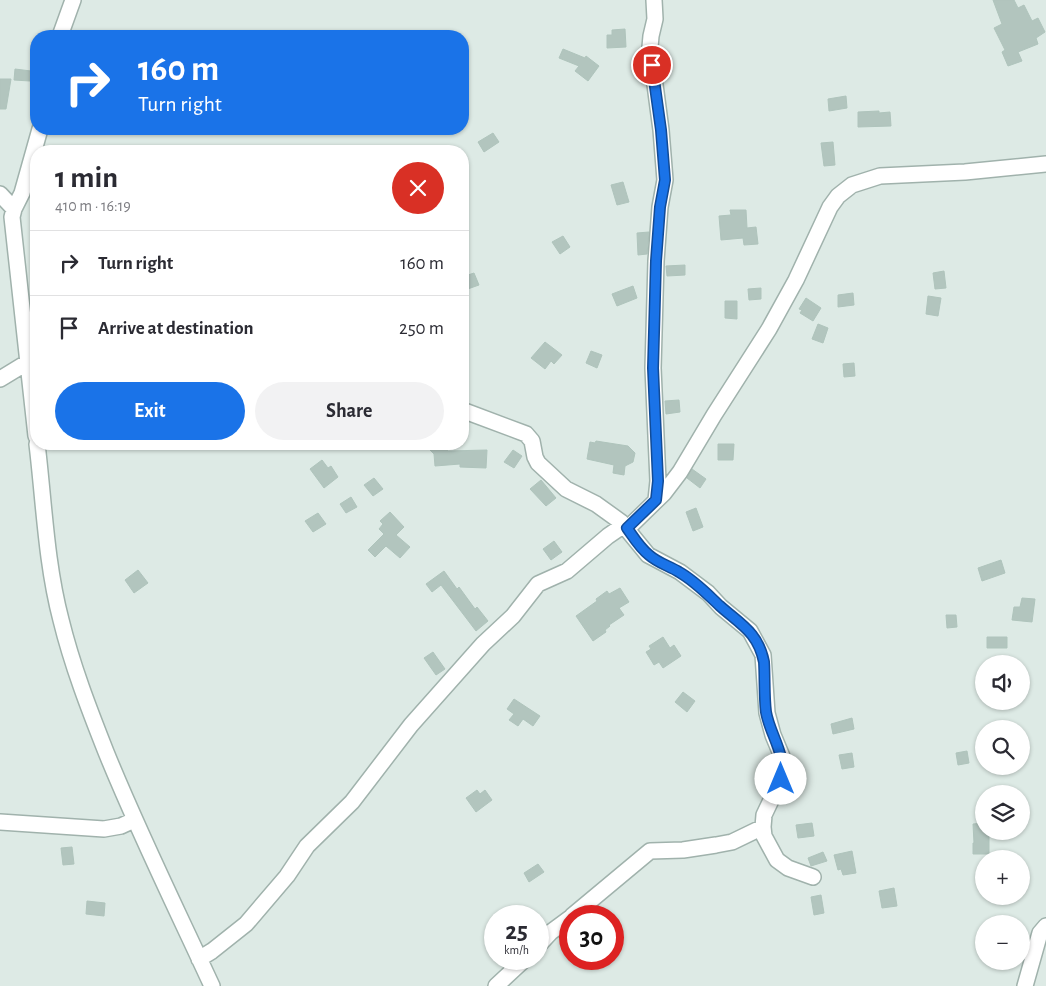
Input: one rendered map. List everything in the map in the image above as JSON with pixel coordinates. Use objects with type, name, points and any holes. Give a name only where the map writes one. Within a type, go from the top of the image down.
[{"type":"street","points":[[62,30],[73,0]]},
{"type":"street","points":[[654,0],[656,19],[650,47],[661,130],[665,180],[660,207],[656,261],[653,368],[658,481],[656,500]]},
{"type":"street","points":[[199,958],[212,951],[246,924],[287,876],[307,846],[352,802],[411,725],[483,644],[513,616],[538,584],[567,571],[608,536],[626,527],[670,486],[770,330],[830,207],[838,196],[852,185],[880,176],[965,172],[1046,164]]},
{"type":"street","points":[[29,191],[14,209],[12,228],[30,380]]},
{"type":"street","points":[[0,194],[14,209]]},
{"type":"street","points":[[0,379],[28,362]]},
{"type":"street","points":[[469,413],[526,434],[532,441],[538,463],[566,489],[596,504],[626,527],[648,555],[686,577],[708,593],[745,626],[763,655],[766,713],[783,759],[781,779],[764,815],[764,836],[777,860],[788,868],[813,877]]},
{"type":"street","points":[[38,450],[50,560],[60,618],[70,655],[87,704],[134,820],[212,986]]},
{"type":"street","points":[[0,822],[104,829],[121,826],[134,820]]},
{"type":"street","points":[[585,905],[650,851],[683,850],[732,842],[763,827]]},
{"type":"street","points":[[549,934],[559,926]]},
{"type":"street","points":[[1025,986],[1040,933],[1046,926]]},
{"type":"street","points":[[496,986],[513,970]]},
{"type":"building","points":[[993,0],[1014,0],[1018,8],[1024,5],[1032,21],[1038,18],[1045,32],[1036,38],[1038,44],[1018,52],[1022,61],[1008,66],[1002,52],[1005,50],[994,28],[1002,24]]},
{"type":"building","points":[[625,29],[626,47],[607,48],[607,35],[612,35],[612,30]]},
{"type":"building","points":[[563,49],[585,58],[586,56],[599,66],[588,81],[575,71],[579,66],[559,58]]},
{"type":"building","points":[[15,69],[30,71],[30,81],[14,80]]},
{"type":"building","points":[[0,79],[11,79],[6,109],[0,109]]},
{"type":"building","points":[[846,96],[847,108],[829,111],[828,99]]},
{"type":"building","points":[[879,111],[879,113],[890,112],[891,126],[858,127],[858,112]]},
{"type":"building","points":[[493,133],[499,142],[484,152],[478,142]]},
{"type":"building","points":[[833,142],[835,165],[824,166],[821,143]]},
{"type":"building","points":[[623,182],[629,202],[617,205],[611,185]]},
{"type":"building","points":[[730,210],[746,210],[747,228],[756,227],[758,244],[744,245],[743,238],[721,240],[719,216],[731,215]]},
{"type":"building","points":[[649,232],[647,254],[638,255],[637,233]]},
{"type":"building","points":[[563,236],[570,247],[560,254],[552,242]]},
{"type":"building","points":[[685,265],[685,275],[667,276],[666,266]]},
{"type":"building","points":[[944,271],[946,288],[935,289],[933,273]]},
{"type":"building","points":[[474,273],[479,285],[469,289],[469,275]]},
{"type":"building","points":[[633,286],[637,298],[617,306],[612,294]]},
{"type":"building","points":[[761,288],[761,299],[749,300],[748,289]]},
{"type":"building","points":[[853,293],[854,305],[838,307],[838,295]]},
{"type":"building","points":[[928,296],[941,298],[938,316],[926,314]]},
{"type":"building","points":[[806,298],[821,308],[813,321],[800,313],[802,310],[799,309]]},
{"type":"building","points":[[725,301],[737,301],[737,319],[725,318]]},
{"type":"building","points":[[818,324],[828,328],[823,343],[812,339]]},
{"type":"building","points":[[545,342],[562,355],[554,364],[551,361],[545,369],[531,358]]},
{"type":"building","points":[[591,351],[602,355],[597,368],[586,363]]},
{"type":"building","points":[[854,363],[855,376],[844,377],[843,364]]},
{"type":"building","points":[[679,400],[680,412],[666,414],[665,401]]},
{"type":"building","points":[[596,441],[628,446],[635,453],[633,462],[625,466],[624,475],[613,473],[614,465],[587,459],[590,442],[595,443]]},
{"type":"building","points":[[718,444],[734,444],[733,460],[718,460]]},
{"type":"building","points":[[430,450],[487,450],[486,468],[460,467],[460,464],[435,466],[434,454]]},
{"type":"building","points":[[513,450],[522,456],[514,468],[504,462]]},
{"type":"building","points":[[322,460],[328,468],[331,466],[338,477],[324,488],[310,469]]},
{"type":"building","points":[[692,469],[706,479],[700,488],[687,478]]},
{"type":"building","points":[[374,478],[383,489],[373,496],[364,485]]},
{"type":"building","points":[[541,480],[556,498],[546,506],[530,489]]},
{"type":"building","points":[[351,497],[357,507],[346,513],[340,504]]},
{"type":"building","points":[[696,508],[703,527],[693,531],[686,512]]},
{"type":"building","points":[[390,512],[404,527],[396,535],[410,547],[400,558],[386,546],[375,557],[368,550],[384,534],[379,529],[383,524],[380,521]]},
{"type":"building","points":[[318,513],[326,524],[313,532],[305,521]]},
{"type":"building","points":[[554,541],[562,552],[551,560],[543,549]]},
{"type":"building","points":[[1001,560],[1005,573],[982,581],[978,568]]},
{"type":"building","points":[[138,570],[148,583],[134,593],[125,580]]},
{"type":"building","points":[[444,571],[457,589],[459,587],[475,609],[477,607],[488,621],[476,631],[441,585],[432,592],[426,584]]},
{"type":"building","points":[[620,588],[629,602],[619,608],[624,615],[609,625],[605,630],[606,632],[593,641],[576,616],[597,601],[596,599],[607,591],[609,594]]},
{"type":"building","points":[[1022,598],[1035,599],[1032,622],[1012,620],[1014,607],[1020,607]]},
{"type":"building","points":[[946,615],[956,615],[957,627],[947,628]]},
{"type":"building","points":[[663,637],[670,648],[674,645],[681,656],[663,668],[659,662],[654,665],[646,652],[651,649],[649,646]]},
{"type":"building","points":[[987,637],[1007,637],[1007,648],[987,648]]},
{"type":"building","points":[[433,652],[445,669],[436,675],[424,658]]},
{"type":"building","points":[[683,692],[695,701],[687,712],[675,702]]},
{"type":"building","points":[[514,699],[540,716],[533,726],[523,719],[518,726],[509,720],[514,714],[507,709]]},
{"type":"building","points":[[852,718],[854,729],[833,734],[831,724]]},
{"type":"building","points":[[967,751],[969,763],[958,765],[956,753]]},
{"type":"building","points":[[852,753],[854,767],[842,769],[839,755]]},
{"type":"building","points":[[477,790],[480,794],[485,790],[492,800],[476,812],[466,798]]},
{"type":"building","points":[[812,823],[814,836],[798,838],[796,825]]},
{"type":"building","points":[[973,824],[975,824],[975,840],[989,840],[989,850],[975,850],[975,854],[973,854]]},
{"type":"building","points":[[72,847],[74,864],[63,865],[61,848]]},
{"type":"building","points":[[852,851],[856,873],[843,875],[841,869],[838,870],[834,855]]},
{"type":"building","points":[[823,852],[827,861],[811,866],[808,858]]},
{"type":"building","points":[[538,864],[544,872],[529,882],[524,873]]},
{"type":"building","points":[[894,888],[897,906],[882,908],[879,891]]},
{"type":"building","points":[[821,895],[824,913],[814,915],[811,897]]},
{"type":"building","points":[[87,901],[105,903],[104,916],[86,914]]},
{"type":"route","points":[[652,65],[665,170],[656,261],[653,368],[658,481],[656,500],[627,528],[648,555],[665,566],[680,572],[708,593],[750,631],[763,655],[766,713],[783,759],[781,779]]}]
